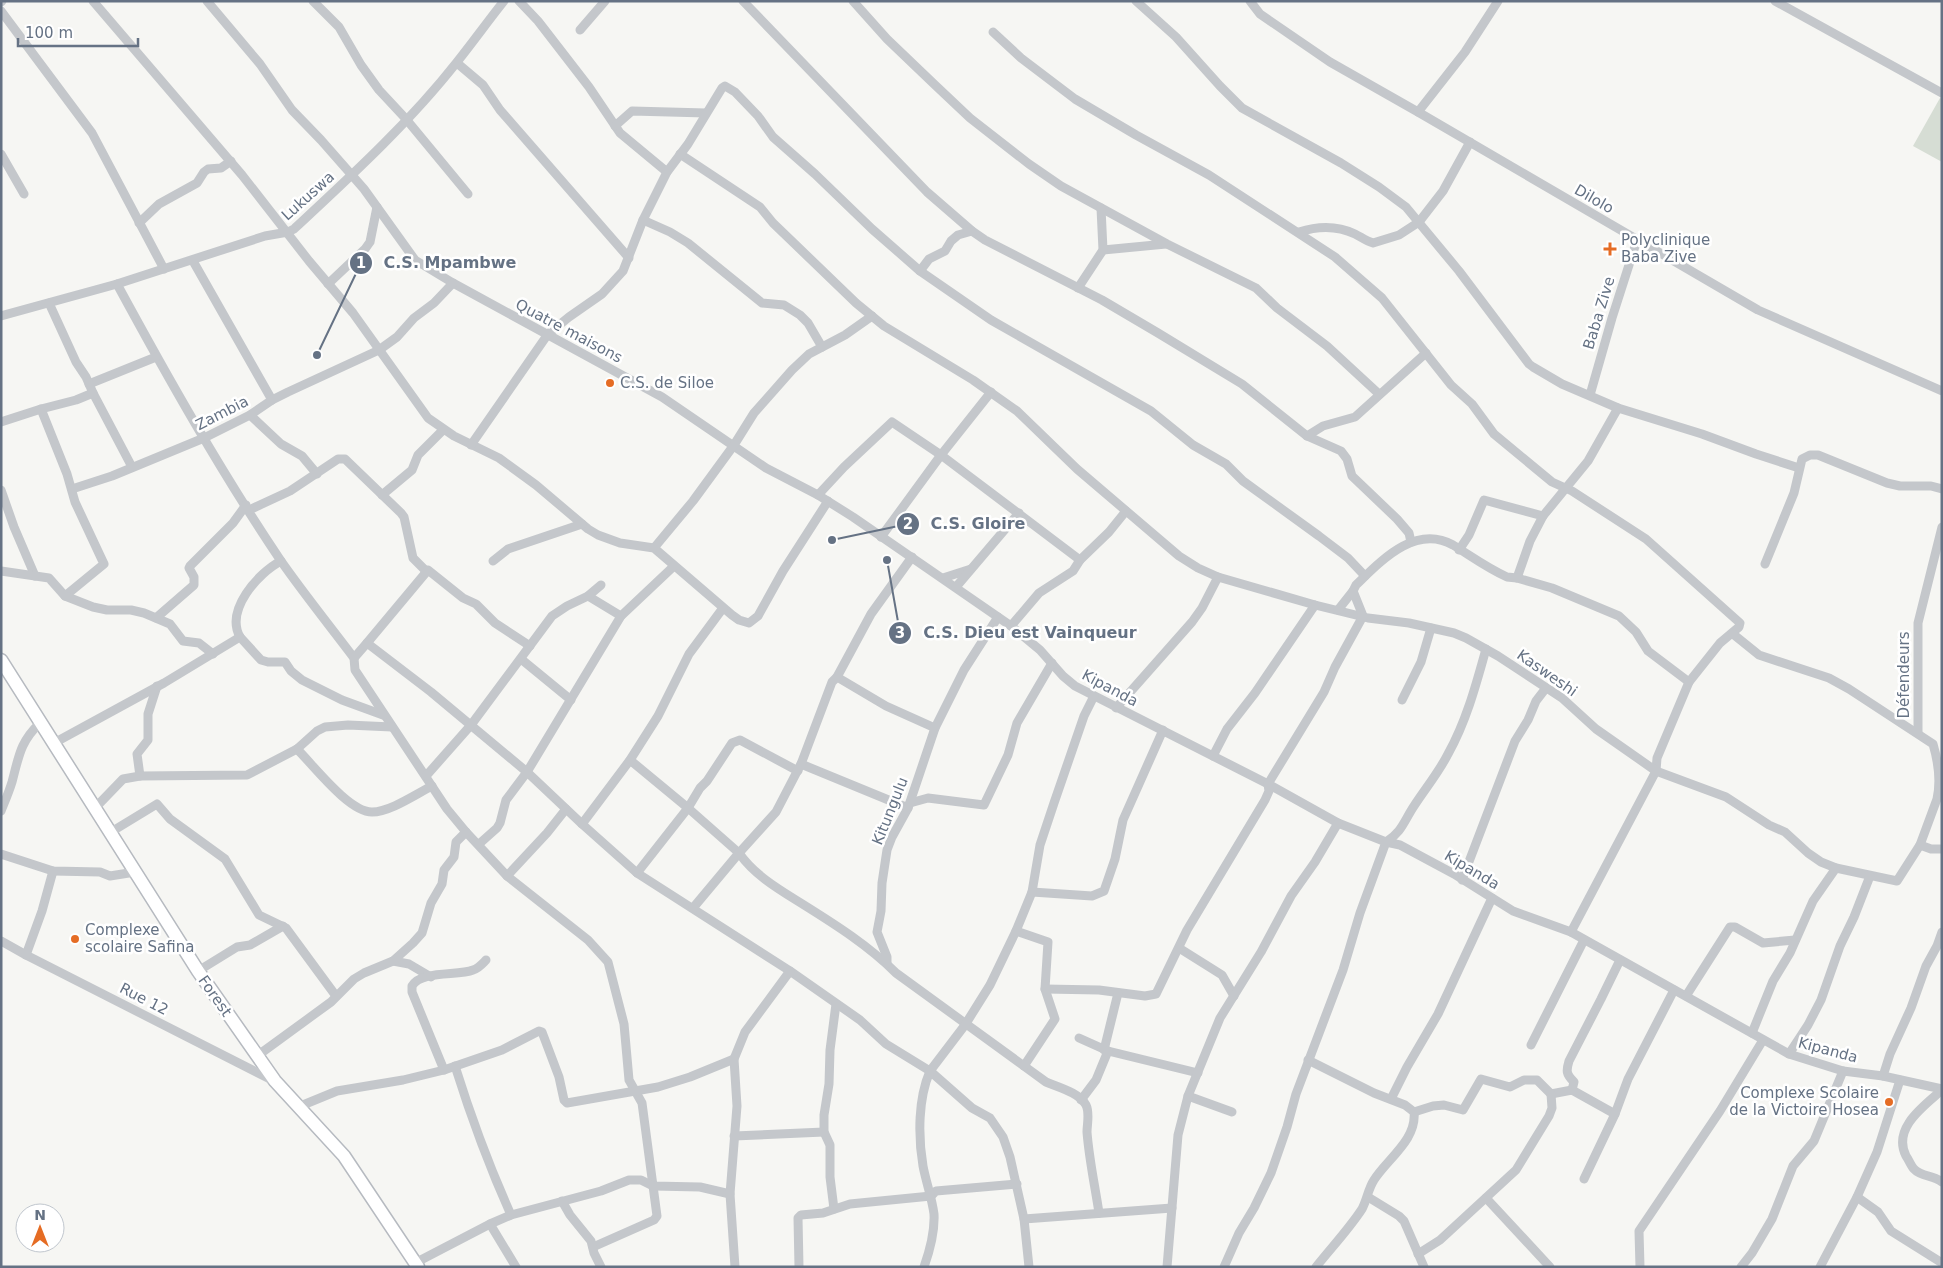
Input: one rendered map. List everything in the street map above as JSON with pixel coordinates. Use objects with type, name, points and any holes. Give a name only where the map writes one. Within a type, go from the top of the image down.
[{"type":"street","points":[[93,1],[231,161],[353,313],[424,413],[443,430],[499,458],[598,535],[610,540],[654,548],[723,608],[739,620],[747,623],[756,618],[828,501]]},
{"type":"street","name":"Quatre maisons","points":[[207,1],[260,64],[292,110],[321,140],[377,207],[416,260],[453,283],[662,397],[776,474],[828,501],[1012,626]]},
{"type":"street","points":[[313,1],[339,27],[361,65],[379,90],[406,119],[468,194]]},
{"type":"street","name":"Lukuswa","points":[[1,316],[164,270],[265,236],[288,232],[294,229],[351,176],[406,119],[457,63],[504,1]]},
{"type":"street","points":[[519,1],[538,21],[627,140],[667,172]]},
{"type":"street","points":[[580,30],[605,1]]},
{"type":"street","points":[[744,1],[927,192],[972,231],[985,240],[1078,288],[1222,371],[1307,436],[1343,453],[1347,459],[1352,476],[1409,533],[1411,542]]},
{"type":"street","points":[[853,1],[887,39],[970,118],[1029,164],[1061,186],[1101,208],[1167,244],[1256,288],[1277,308],[1327,346],[1379,394]]},
{"type":"street","points":[[1136,1],[1176,37],[1242,108],[1341,163],[1406,207],[1459,271],[1529,364],[1548,376],[1618,408],[1702,434],[1800,468]]},
{"type":"street","name":"Dilolo","points":[[1250,1],[1260,14],[1330,62],[1758,310],[1942,391]]},
{"type":"street","points":[[1418,112],[1465,52],[1498,1]]},
{"type":"street","points":[[1774,1],[1942,93]]},
{"type":"street","points":[[1,10],[92,133],[164,270]]},
{"type":"street","points":[[994,32],[1021,58],[1075,99],[1209,175],[1335,257],[1388,304],[1452,385],[1472,404],[1494,434],[1540,474],[1552,482],[1567,488],[1646,538],[1738,619],[1739,627],[1733,634],[1724,639],[1689,682],[1657,758],[1656,771],[1571,932]]},
{"type":"street","points":[[457,63],[483,85],[500,110],[629,258]]},
{"type":"street","points":[[471,445],[548,334],[602,294],[623,271],[643,220],[667,172],[723,86],[728,87],[758,116],[773,137],[920,271],[991,320],[1151,412],[1193,445],[1226,464],[1243,481],[1348,558],[1365,576]]},
{"type":"street","points":[[615,126],[632,111],[706,113]]},
{"type":"street","points":[[1299,232],[1317,228],[1336,227],[1373,243],[1399,235],[1419,222],[1443,191],[1470,142]]},
{"type":"street","points":[[1,154],[24,194]]},
{"type":"street","name":"Kasweshi","points":[[680,154],[760,207],[773,223],[884,326],[991,392],[1017,412],[1077,469],[1179,556],[1198,568],[1218,577],[1315,605],[1368,618],[1409,623],[1454,633],[1486,649],[1546,688],[1596,728],[1656,771],[1726,797],[1769,825],[1785,832],[1814,858],[1836,868],[1897,881],[1920,845]]},
{"type":"street","points":[[139,223],[159,204],[197,183],[208,169],[221,168],[231,161]]},
{"type":"street","points":[[328,284],[370,242],[377,207]]},
{"type":"street","points":[[1078,288],[1103,250],[1101,208]]},
{"type":"street","points":[[643,220],[670,232],[688,243],[762,303],[784,305],[800,315],[808,323],[822,347]]},
{"type":"street","points":[[920,271],[929,259],[945,251],[951,241],[958,235],[972,231]]},
{"type":"street","name":"Baba Zive","points":[[1590,395],[1637,240]]},
{"type":"street","points":[[1103,250],[1167,244]]},
{"type":"street","points":[[193,261],[272,400]]},
{"type":"street","name":"Zambia","points":[[72,489],[204,438],[250,415],[272,400],[379,350],[397,337],[414,318],[434,303],[453,283]]},
{"type":"street","points":[[116,284],[156,357],[247,508],[281,561],[354,658],[355,670],[447,809],[507,876],[588,940],[608,962],[624,1024],[629,1080],[632,1087],[637,1091],[642,1103],[646,1123],[656,1218],[593,1247]]},
{"type":"street","points":[[49,303],[76,362],[132,467]]},
{"type":"street","points":[[654,548],[693,501],[734,445],[750,419],[792,370],[810,354],[845,335],[872,316]]},
{"type":"street","points":[[1307,436],[1323,426],[1356,416],[1426,353]]},
{"type":"street","points":[[1,422],[41,408],[76,400],[91,388],[156,357]]},
{"type":"street","points":[[881,537],[941,454],[991,392]]},
{"type":"street","points":[[41,408],[72,489],[75,502],[104,564],[65,596]]},
{"type":"street","points":[[1517,578],[1530,541],[1543,516],[1596,449],[1618,408]]},
{"type":"street","points":[[250,415],[281,444],[302,456],[317,474]]},
{"type":"street","points":[[818,495],[844,467],[892,422],[941,454],[1080,560]]},
{"type":"street","points":[[382,495],[412,470],[418,455],[443,430]]},
{"type":"street","points":[[1765,564],[1794,493],[1800,475],[1802,459],[1805,456],[1818,454],[1886,483],[1900,486],[1931,486],[1942,489]]},
{"type":"street","points":[[156,618],[194,585],[194,577],[189,568],[190,566],[247,508],[290,491],[338,460],[345,459],[401,513],[405,522],[413,558],[426,571],[430,571],[462,598],[476,604],[494,623],[530,646]]},
{"type":"street","points":[[1,490],[35,576]]},
{"type":"street","points":[[1459,550],[1484,500],[1543,516]]},
{"type":"street","points":[[1012,626],[1033,599],[1073,571],[1080,560],[1109,532],[1126,511]]},
{"type":"street","points":[[956,587],[1019,513]]},
{"type":"street","points":[[493,561],[508,549],[582,524]]},
{"type":"street","name":"Défendeurs","points":[[1918,733],[1918,623],[1942,527]]},
{"type":"street","points":[[1338,610],[1356,585],[1399,548],[1424,538],[1432,538],[1459,550],[1499,574],[1552,588],[1619,616],[1636,632],[1648,650],[1689,682]]},
{"type":"street","points":[[693,908],[739,852],[770,820],[799,767],[829,688],[837,677],[871,614],[912,557]]},
{"type":"street","points":[[281,561],[265,573],[237,609],[236,626],[240,637],[258,658],[264,662],[285,662],[291,671],[302,680],[342,700],[384,715]]},
{"type":"street","points":[[478,844],[497,828],[506,800],[527,772],[621,616],[674,566]]},
{"type":"street","points":[[943,578],[971,569]]},
{"type":"street","points":[[1,571],[49,578],[65,596],[93,607],[107,610],[131,610],[156,618],[170,624],[182,641],[199,643],[212,654]]},
{"type":"street","points":[[354,658],[426,571]]},
{"type":"street","points":[[1116,708],[1192,622],[1202,608],[1218,577]]},
{"type":"street","points":[[426,776],[471,725],[556,612],[588,596],[601,585]]},
{"type":"street","points":[[1045,989],[1098,990],[1145,996],[1156,994],[1187,930],[1265,800],[1270,791],[1268,784],[1324,692],[1335,667],[1363,616],[1353,591]]},
{"type":"street","points":[[588,596],[621,616]]},
{"type":"street","points":[[1213,756],[1227,730],[1255,693],[1315,605]]},
{"type":"street","points":[[582,824],[630,760],[658,716],[690,654],[723,608]]},
{"type":"street","name":"Kitungulu","points":[[998,617],[964,670],[935,728],[909,805],[887,850],[877,932],[887,957],[887,963],[896,973],[965,1025],[1046,1082],[1074,1094],[1081,1100]]},
{"type":"street","name":"Kipanda","points":[[1012,626],[1052,663],[1063,676],[1094,696],[1268,784],[1338,823],[1386,842],[1400,845],[1513,911],[1571,932],[1789,1054],[1843,1071],[1883,1076],[1942,1089]]},
{"type":"street","points":[[1402,700],[1421,662],[1431,628]]},
{"type":"street","name":"Défendeurs","points":[[1733,634],[1753,652],[1829,678],[1858,693],[1918,733]]},
{"type":"street","points":[[54,743],[240,637]]},
{"type":"street","points":[[367,643],[527,772],[637,873],[790,971],[860,1020],[886,1044],[930,1071],[972,1108],[990,1118],[1003,1137],[1017,1184],[1024,1219],[1029,1267]]},
{"type":"street","points":[[1224,1267],[1239,1233],[1271,1173],[1308,1060],[1343,970],[1360,913],[1386,842],[1396,836],[1410,811],[1448,755],[1459,734],[1486,649]]},
{"type":"street","points":[[520,659],[571,700]]},
{"type":"street","name":"Forest","points":[[1,660],[198,971],[275,1081],[344,1156],[416,1265]]},
{"type":"street","points":[[637,873],[688,808],[700,788],[736,740],[740,740],[799,767],[909,805],[928,798],[984,805],[1008,755],[1017,723],[1052,663]]},
{"type":"street","points":[[837,677],[886,706],[935,728]]},
{"type":"street","points":[[140,776],[137,754],[149,737],[148,714],[157,686]]},
{"type":"street","points":[[1462,880],[1516,741],[1536,701],[1546,688]]},
{"type":"street","points":[[924,1267],[933,1236],[934,1215],[921,1141],[922,1104],[930,1071],[965,1025],[990,986],[1016,931],[1032,892],[1043,837],[1084,716],[1094,696]]},
{"type":"street","points":[[1,811],[11,784],[21,746],[40,723]]},
{"type":"street","points":[[95,808],[123,780],[140,776],[247,776],[297,749],[325,727],[348,724],[392,727]]},
{"type":"street","points":[[1032,892],[1092,896],[1104,891],[1115,859],[1123,820],[1163,730]]},
{"type":"street","points":[[1918,733],[1934,744],[1940,764],[1938,792],[1920,845],[1942,849]]},
{"type":"street","points":[[297,749],[350,804],[372,812],[385,809],[432,786]]},
{"type":"street","points":[[630,760],[739,852],[745,862],[762,877],[845,931],[887,963]]},
{"type":"street","points":[[110,832],[157,804],[176,824],[225,859],[259,915],[263,919],[283,926],[336,996]]},
{"type":"street","points":[[507,876],[547,833],[566,809]]},
{"type":"street","points":[[1167,1267],[1178,1135],[1188,1096],[1212,1035],[1291,896],[1315,862],[1338,823]]},
{"type":"street","points":[[257,1056],[331,1002],[354,978],[392,961],[402,954],[422,933],[431,903],[442,884],[444,870],[454,857],[456,842],[466,832]]},
{"type":"street","points":[[1,854],[54,870],[100,872],[110,876],[135,872]]},
{"type":"street","points":[[1752,1033],[1773,982],[1786,961],[1813,901],[1836,868]]},
{"type":"street","points":[[26,955],[54,870]]},
{"type":"street","points":[[1789,1054],[1808,1025],[1821,1000],[1840,946],[1854,918],[1870,876]]},
{"type":"street","points":[[1391,1099],[1404,1072],[1438,1014],[1492,898]]},
{"type":"street","points":[[198,971],[237,947],[250,945],[283,926]]},
{"type":"street","points":[[1686,996],[1730,927],[1735,927],[1763,943],[1795,940]]},
{"type":"street","points":[[1016,931],[1048,942],[1045,989],[1055,1019],[1024,1066]]},
{"type":"street","points":[[1883,1076],[1890,1054],[1911,1008],[1924,970],[1942,932]]},
{"type":"street","points":[[868,949],[878,937]]},
{"type":"street","name":"Rue 12","points":[[1,940],[26,955],[275,1081]]},
{"type":"street","points":[[1531,1045],[1584,940]]},
{"type":"street","points":[[1178,948],[1222,975],[1234,996]]},
{"type":"street","points":[[444,1070],[411,989],[413,983],[438,974],[470,971],[480,966],[486,960]]},
{"type":"street","points":[[1572,1090],[1574,1082],[1567,1075],[1566,1071],[1569,1061],[1620,960]]},
{"type":"street","points":[[392,961],[409,964],[430,977]]},
{"type":"street","points":[[735,1267],[730,1194],[737,1106],[734,1059],[745,1032],[790,971]]},
{"type":"street","points":[[1584,1179],[1628,1079],[1674,990]]},
{"type":"street","points":[[1100,1213],[1087,1133],[1087,1110],[1086,1105],[1081,1100],[1096,1080],[1106,1050],[1118,994]]},
{"type":"street","points":[[834,1209],[830,1177],[830,1145],[824,1132],[824,1115],[829,1084],[830,1050],[836,1004]]},
{"type":"street","points":[[298,1107],[337,1091],[403,1080],[444,1070],[502,1050],[541,1031],[560,1077],[565,1102],[581,1101],[658,1087],[690,1077],[734,1059]]},
{"type":"street","points":[[1079,1038],[1106,1050],[1198,1073]]},
{"type":"street","points":[[1640,1267],[1639,1231],[1716,1118],[1763,1040]]},
{"type":"street","points":[[1308,1060],[1374,1093],[1405,1105],[1414,1112],[1415,1120],[1406,1140],[1375,1178],[1360,1211],[1316,1267]]},
{"type":"street","points":[[455,1066],[474,1127],[511,1215]]},
{"type":"street","points":[[1741,1267],[1772,1219],[1793,1166],[1814,1141],[1843,1071]]},
{"type":"street","points":[[1414,1112],[1433,1106],[1444,1105],[1463,1110],[1481,1079],[1510,1087],[1524,1080],[1537,1080],[1551,1094],[1552,1108],[1542,1130],[1516,1170],[1440,1240],[1418,1254]]},
{"type":"street","points":[[1820,1267],[1857,1197],[1877,1152],[1900,1080]]},
{"type":"street","points":[[1942,1089],[1911,1120],[1906,1127],[1902,1139],[1903,1148],[1913,1168],[1942,1182]]},
{"type":"street","points":[[1551,1094],[1572,1090],[1614,1114]]},
{"type":"street","points":[[1188,1096],[1232,1112]]},
{"type":"street","points":[[734,1136],[824,1132]]},
{"type":"street","points":[[416,1265],[490,1224],[511,1215],[601,1191],[632,1180],[641,1180],[653,1186],[682,1185],[730,1194]]},
{"type":"street","points":[[799,1267],[798,1218],[801,1215],[823,1213],[850,1204],[930,1196],[936,1190],[1017,1184]]},
{"type":"street","points":[[1368,1197],[1404,1221],[1424,1267]]},
{"type":"street","points":[[1857,1197],[1878,1212],[1891,1231],[1942,1263]]},
{"type":"street","points":[[1486,1198],[1550,1267]]},
{"type":"street","points":[[562,1201],[570,1215],[591,1242],[601,1267]]},
{"type":"street","points":[[1024,1219],[1172,1208]]},
{"type":"street","points":[[490,1224],[516,1267]]},
{"type":"shaded area","points":[[1940,98],[1942,99],[1942,162],[1913,146]]},
{"type":"place","name":"Polyclinique Baba Zive","points":[[1610,249]]},
{"type":"place","name":"C.S. Mpambwe","points":[[317,355]]},
{"type":"place","name":"C.S. de Siloe","points":[[610,383]]},
{"type":"place","name":"C.S. Gloire","points":[[832,540]]},
{"type":"place","name":"C.S. Dieu est Vainqueur","points":[[887,560]]},
{"type":"place","name":"Complexe scolaire Safina","points":[[75,939]]},
{"type":"place","name":"Complexe Scolaire de la Victoire Hosea","points":[[1889,1102]]}]
